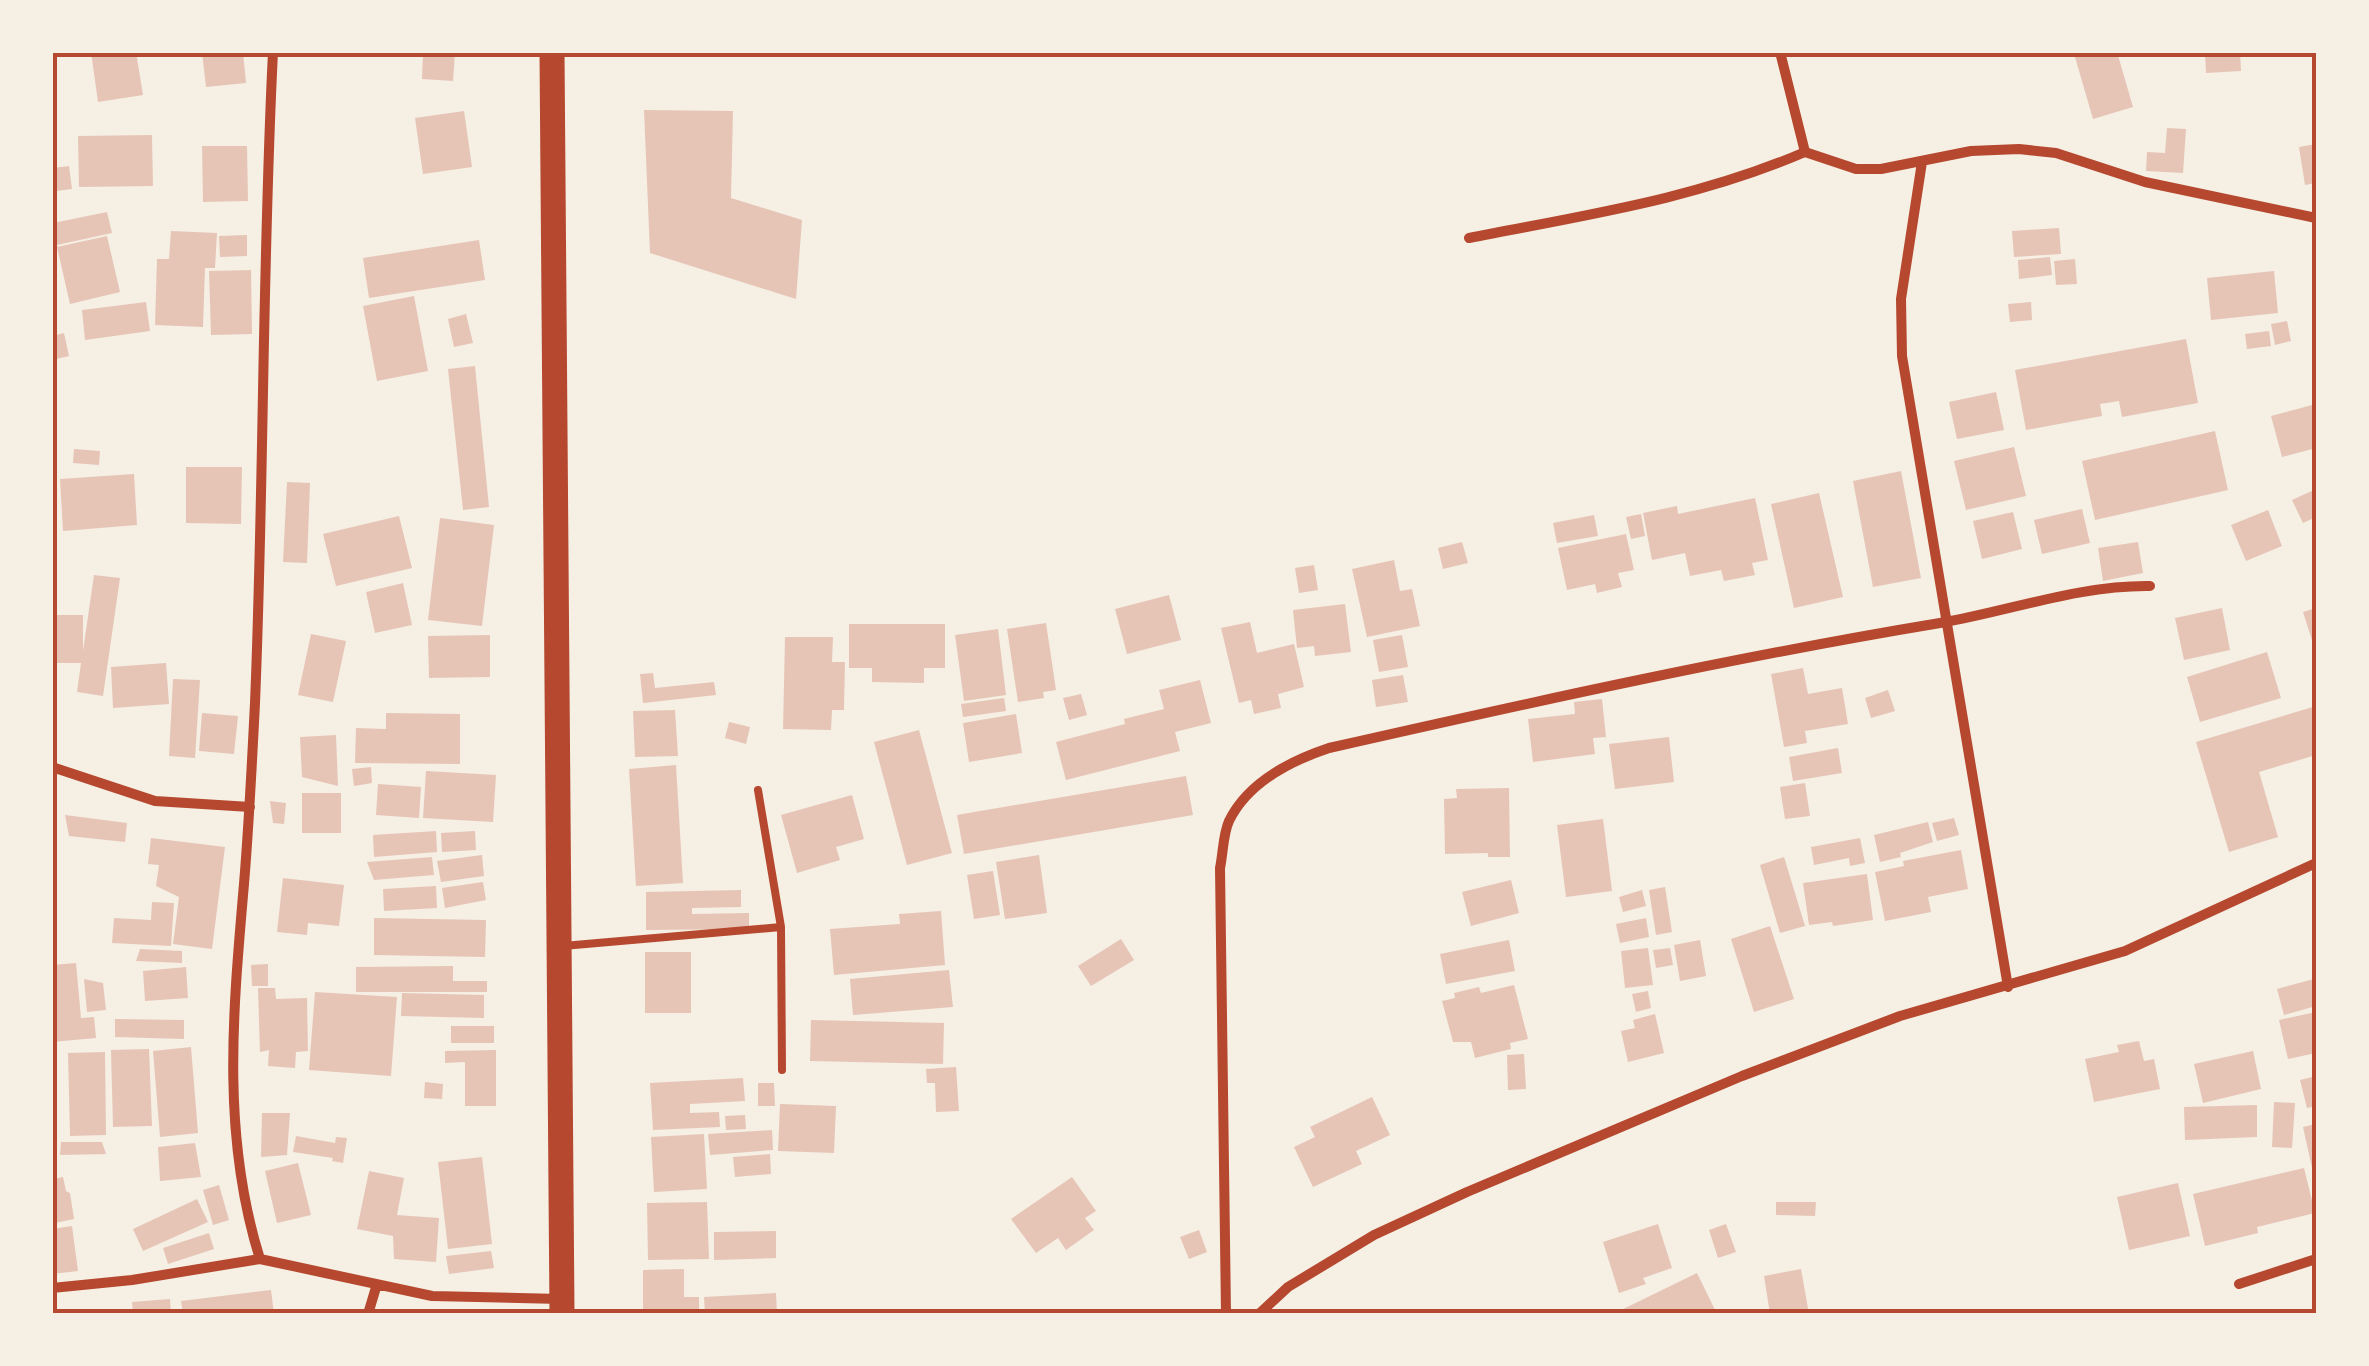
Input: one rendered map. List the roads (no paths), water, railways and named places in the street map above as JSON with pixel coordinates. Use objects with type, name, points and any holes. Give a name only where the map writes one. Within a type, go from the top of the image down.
[{"type":"main road","points":[[552,52],[562,1306]]},
{"type":"street","points":[[260,1259],[246,1214],[231,1076],[232,1014],[250,807],[273,52]]},
{"type":"street","points":[[1780,52],[1805,152]]},
{"type":"street","points":[[1469,238],[1680,196],[1752,175],[1805,152],[1856,168],[1881,169],[1971,151],[2020,149],[2056,153],[2146,182],[2316,218]]},
{"type":"street","points":[[1922,162],[1902,299],[1902,356],[2008,987]]},
{"type":"street","points":[[1226,1314],[1220,868],[1228,822],[1252,791],[1288,762],[1329,748],[1697,666],[1945,622],[2073,594],[2150,586]]},
{"type":"street","points":[[52,767],[155,801],[250,807]]},
{"type":"street","points":[[1259,1314],[1288,1287],[1374,1234],[1467,1192],[1742,1076],[1883,1023],[2125,951],[2316,864]]},
{"type":"street","points":[[52,1288],[132,1280],[260,1259],[432,1296],[562,1306]]},
{"type":"street","points":[[2239,1284],[2316,1259]]},
{"type":"street","points":[[368,1314],[377,1284]]},
{"type":"lane","points":[[758,790],[781,927],[782,1070]]},
{"type":"lane","points":[[558,946],[781,927]]}]
